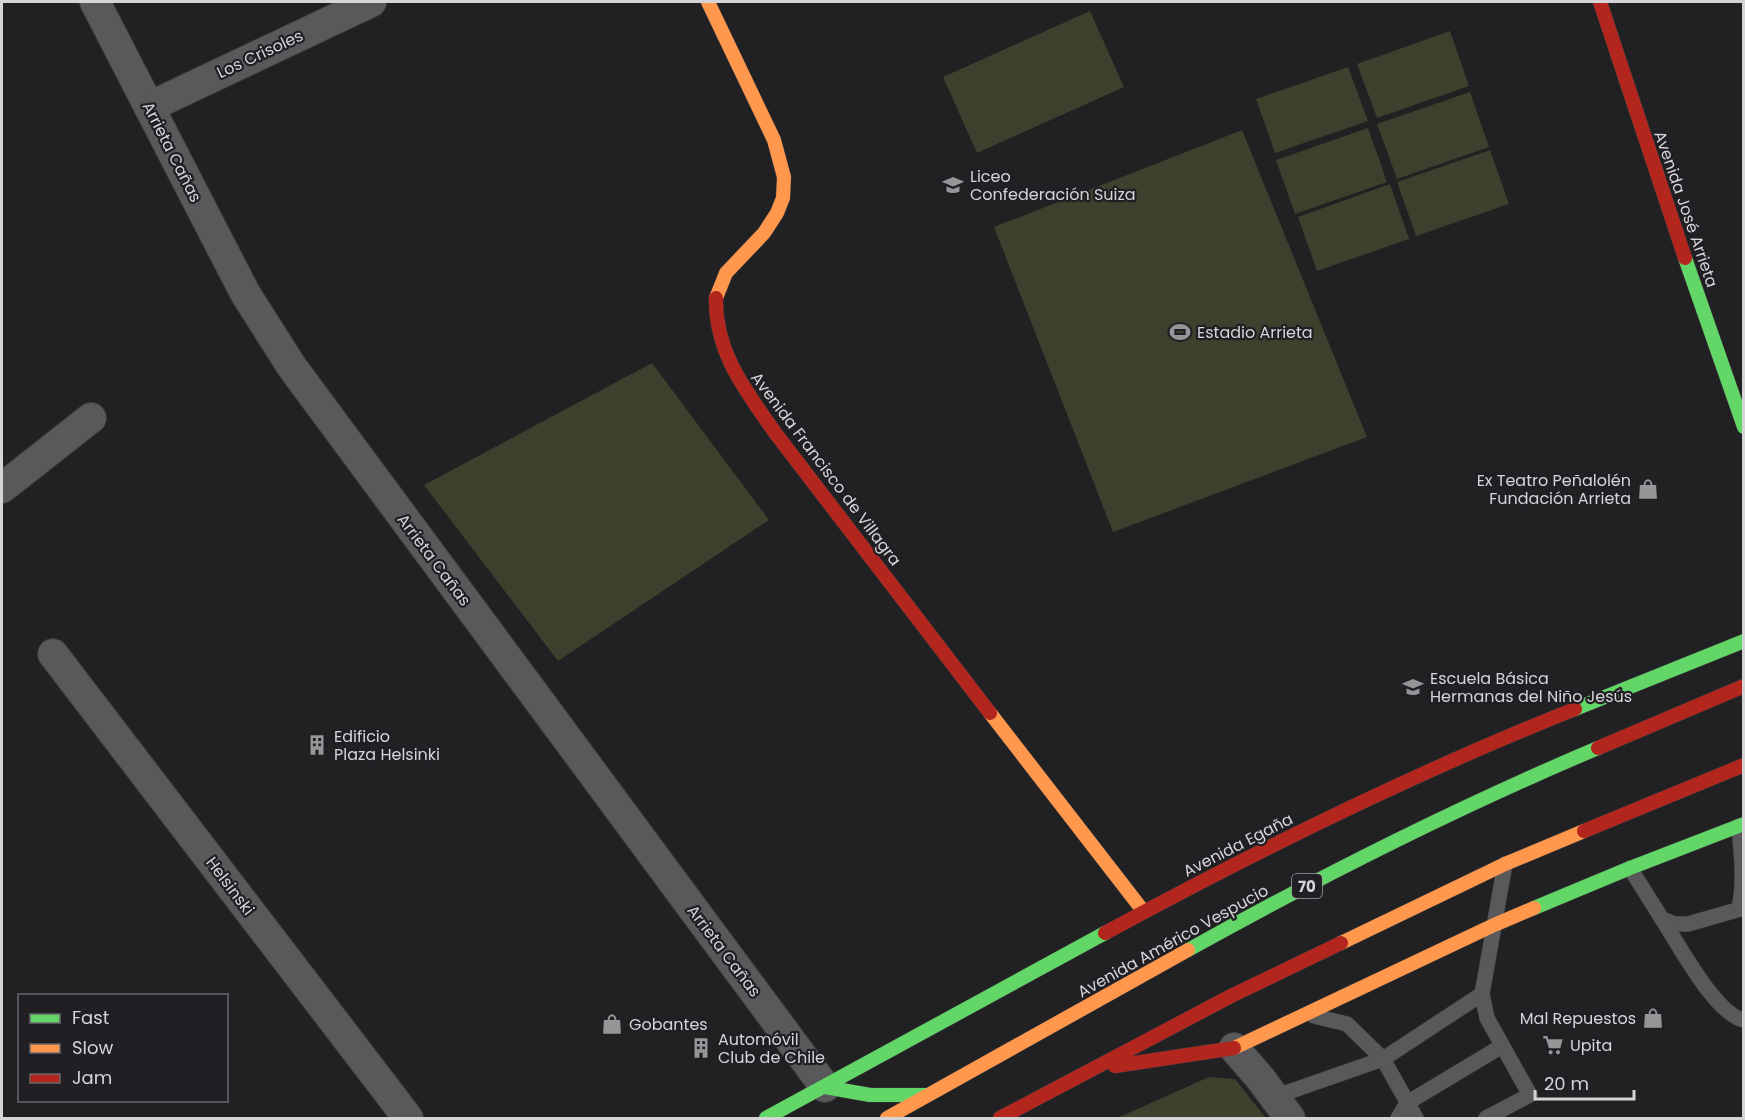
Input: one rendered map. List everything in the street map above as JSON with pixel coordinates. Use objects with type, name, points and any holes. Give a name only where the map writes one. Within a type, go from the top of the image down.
[{"type":"street","name":"Arrieta Cañas","points":[[95,2],[245,292],[292,367],[825,1087]]},
{"type":"street","name":"Los Crisoles","points":[[149,107],[371,2]]},
{"type":"street","name":"Avenida Francisco de Villagra","points":[[708,2],[765,122],[780,159],[784,177],[784,194],[777,213],[767,230],[734,263],[716,295],[717,330],[725,353],[735,373],[776,434],[1144,912]]},
{"type":"street","name":"Avenida José Arrieta","points":[[1600,2],[1743,427]]},
{"type":"street","points":[[2,488],[91,418]]},
{"type":"street","name":"Avenida Egaña","points":[[766,1119],[1144,912],[1358,803],[1497,740],[1743,641]]},
{"type":"street","name":"Helsinski","points":[[53,654],[408,1119]]},
{"type":"street","name":"Avenida Américo Vespucio","points":[[887,1119],[1226,929],[1347,865],[1538,773],[1743,686]]},
{"type":"street","points":[[1000,1119],[1231,996],[1505,864],[1743,765]]},
{"type":"street","points":[[1089,1070],[1234,1048],[1494,924],[1741,825]]},
{"type":"street","points":[[1234,1048],[1282,1108]]},
{"type":"street","points":[[825,1087],[870,1095],[930,1095]]},
{"type":"lane","points":[[1662,919],[1675,924],[1688,924],[1741,908],[1743,890],[1741,825]]},
{"type":"lane","points":[[1486,1119],[1530,1095],[1487,1018],[1482,994],[1505,864]]},
{"type":"lane","points":[[1630,868],[1709,992],[1726,1012],[1743,1020]]},
{"type":"lane","points":[[1282,1108],[1383,1059],[1482,994]]},
{"type":"lane","points":[[1308,1014],[1347,1024],[1383,1059],[1416,1119]]},
{"type":"lane","points":[[1398,1119],[1407,1103],[1502,1046]]},
{"type":"green space","points":[[1090,11],[1124,87],[977,153],[943,77]]},
{"type":"green space","points":[[1450,31],[1469,86],[1377,118],[1357,64]]},
{"type":"green space","points":[[1348,67],[1368,121],[1275,153],[1256,99]]},
{"type":"green space","points":[[1470,92],[1489,147],[1397,179],[1377,124]]},
{"type":"green space","points":[[1368,128],[1387,182],[1295,214],[1276,160]]},
{"type":"green space","name":"Estadio Arrieta","points":[[1242,130],[1367,437],[1113,532],[994,227]]},
{"type":"green space","points":[[1490,150],[1509,204],[1416,236],[1397,182]]},
{"type":"green space","points":[[1390,184],[1409,239],[1317,271],[1298,217]]},
{"type":"green space","points":[[652,363],[769,520],[558,661],[424,485]]},
{"type":"green space","points":[[1209,1077],[1235,1079],[1266,1118],[1117,1118]]},
{"type":"traffic: fast","points":[[1685,258],[1744,427]]},
{"type":"traffic: fast","points":[[1575,709],[1744,641]]},
{"type":"traffic: fast","points":[[1188,950],[1390,843],[1598,748]]},
{"type":"traffic: fast","points":[[1534,908],[1744,824]]},
{"type":"traffic: fast","points":[[766,1118],[1105,933]]},
{"type":"traffic: fast","points":[[825,1087],[870,1095],[925,1095]]},
{"type":"traffic: slow","points":[[708,2],[774,140],[784,177],[783,198],[777,213],[764,233],[726,273],[716,298]]},
{"type":"traffic: slow","points":[[990,713],[1144,912]]},
{"type":"traffic: slow","points":[[1341,943],[1505,864],[1584,831]]},
{"type":"traffic: slow","points":[[1234,1048],[1534,908]]},
{"type":"traffic: slow","points":[[887,1118],[1188,950]]},
{"type":"traffic: jam","points":[[1600,2],[1685,258]]},
{"type":"traffic: jam","points":[[716,298],[721,336],[734,370],[744,387],[776,434],[990,713]]},
{"type":"traffic: jam","points":[[1598,748],[1744,686]]},
{"type":"traffic: jam","points":[[1105,933],[1337,814],[1455,759],[1575,709]]},
{"type":"traffic: jam","points":[[1584,831],[1744,765]]},
{"type":"traffic: jam","points":[[1000,1118],[1231,996],[1341,943]]},
{"type":"traffic: jam","points":[[1115,1066],[1234,1048]]},
{"type":"place","name":"Liceo Confederación Suiza","points":[[953,185]]},
{"type":"place","name":"Estadio Arrieta","points":[[1180,332]]},
{"type":"place","name":"Ex Teatro Peñalolén Fundación Arrieta","points":[[1648,489]]},
{"type":"place","name":"Escuela Básica Hermanas del Niño Jesús","points":[[1413,687]]},
{"type":"place","name":"Edificio Plaza Helsinki","points":[[317,745]]},
{"type":"place","name":"Mal Repuestos","points":[[1653,1018]]},
{"type":"place","name":"Gobantes","points":[[612,1024]]},
{"type":"place","name":"Upita","points":[[1553,1045]]},
{"type":"place","name":"Automóvil Club de Chile","points":[[701,1048]]}]
